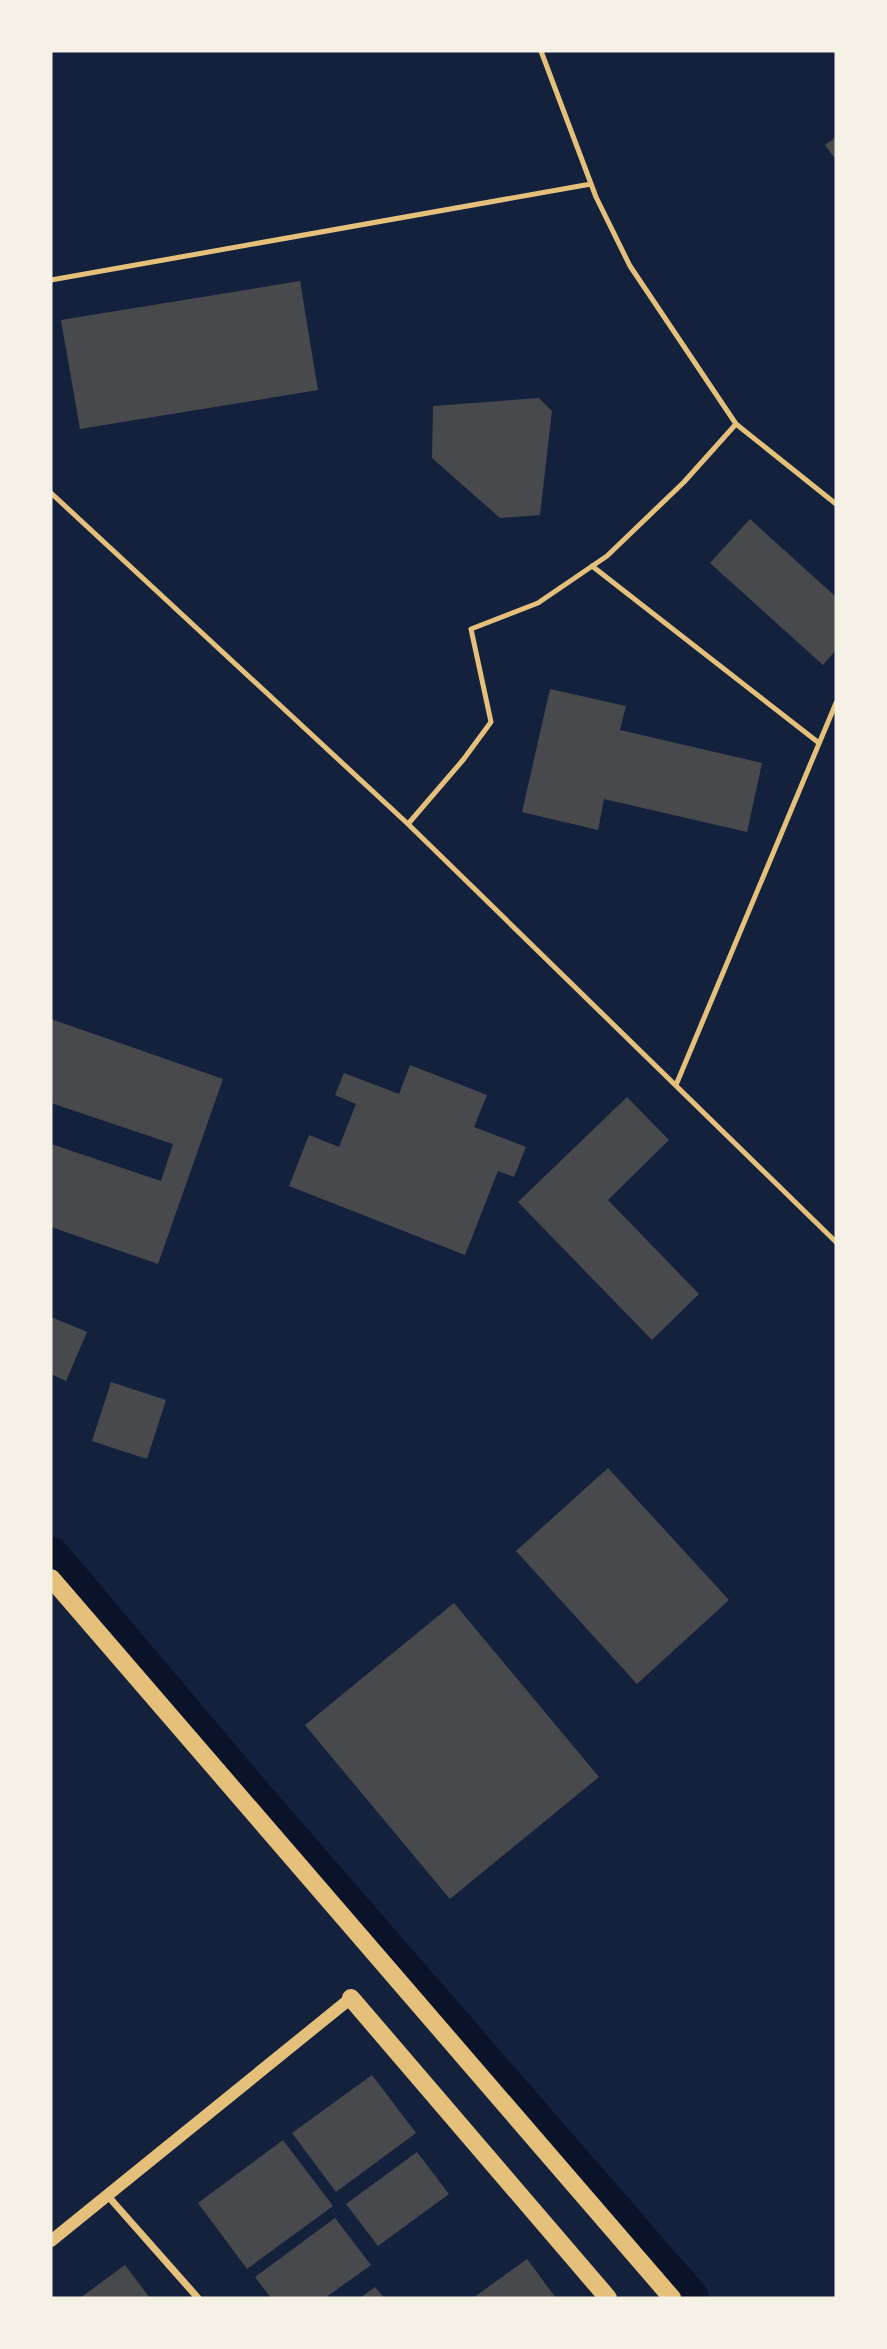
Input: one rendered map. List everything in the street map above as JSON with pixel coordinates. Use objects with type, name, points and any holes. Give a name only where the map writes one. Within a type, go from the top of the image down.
[{"type":"main road","points":[[51,1578],[672,2298]]},
{"type":"main road","points":[[351,1998],[608,2298]]},
{"type":"street","points":[[51,2241],[351,1998]]},
{"type":"street","points":[[107,2195],[198,2298]]},
{"type":"lane","points":[[541,51],[591,184],[630,266],[736,424],[836,504]]},
{"type":"lane","points":[[51,280],[591,184]]},
{"type":"lane","points":[[408,824],[463,760],[491,722],[471,629],[538,603],[607,556],[684,482],[736,424]]},
{"type":"lane","points":[[51,492],[408,824],[836,1242]]},
{"type":"lane","points":[[592,566],[820,743]]},
{"type":"lane","points":[[676,1086],[836,703]]},
{"type":"building","points":[[836,137],[836,160],[825,145]]},
{"type":"building","points":[[300,281],[318,390],[80,429],[61,320]]},
{"type":"building","points":[[539,398],[552,411],[540,515],[500,518],[432,458],[433,406]]},
{"type":"building","points":[[750,519],[836,597],[836,650],[823,665],[710,563]]},
{"type":"building","points":[[550,689],[626,706],[620,730],[762,763],[747,832],[604,799],[598,830],[522,812]]},
{"type":"building","points":[[51,1019],[223,1079],[158,1264],[51,1227],[51,1144],[161,1181],[173,1144],[51,1103]]},
{"type":"building","points":[[410,1065],[487,1095],[474,1127],[526,1147],[514,1177],[498,1171],[465,1255],[289,1186],[309,1135],[339,1147],[356,1104],[335,1095],[344,1073],[399,1094]]},
{"type":"building","points":[[627,1097],[669,1140],[608,1200],[699,1294],[652,1340],[518,1202]]},
{"type":"building","points":[[51,1317],[87,1332],[66,1381],[51,1374]]},
{"type":"building","points":[[111,1382],[166,1400],[147,1459],[92,1441]]},
{"type":"building","points":[[608,1468],[729,1600],[637,1684],[516,1551]]},
{"type":"building","points":[[454,1603],[599,1777],[450,1899],[305,1725]]},
{"type":"building","points":[[372,2075],[416,2133],[336,2192],[292,2133]]},
{"type":"building","points":[[283,2140],[333,2206],[247,2269],[198,2203]]},
{"type":"building","points":[[417,2152],[449,2194],[378,2246],[346,2204]]},
{"type":"building","points":[[335,2218],[371,2265],[325,2298],[271,2298],[255,2277]]},
{"type":"building","points":[[527,2259],[556,2298],[473,2298]]},
{"type":"building","points":[[125,2265],[150,2298],[80,2298]]},
{"type":"building","points":[[375,2287],[384,2298],[360,2298]]},
{"type":"waterway","points":[[51,1556],[252,1794],[690,2298]]}]
